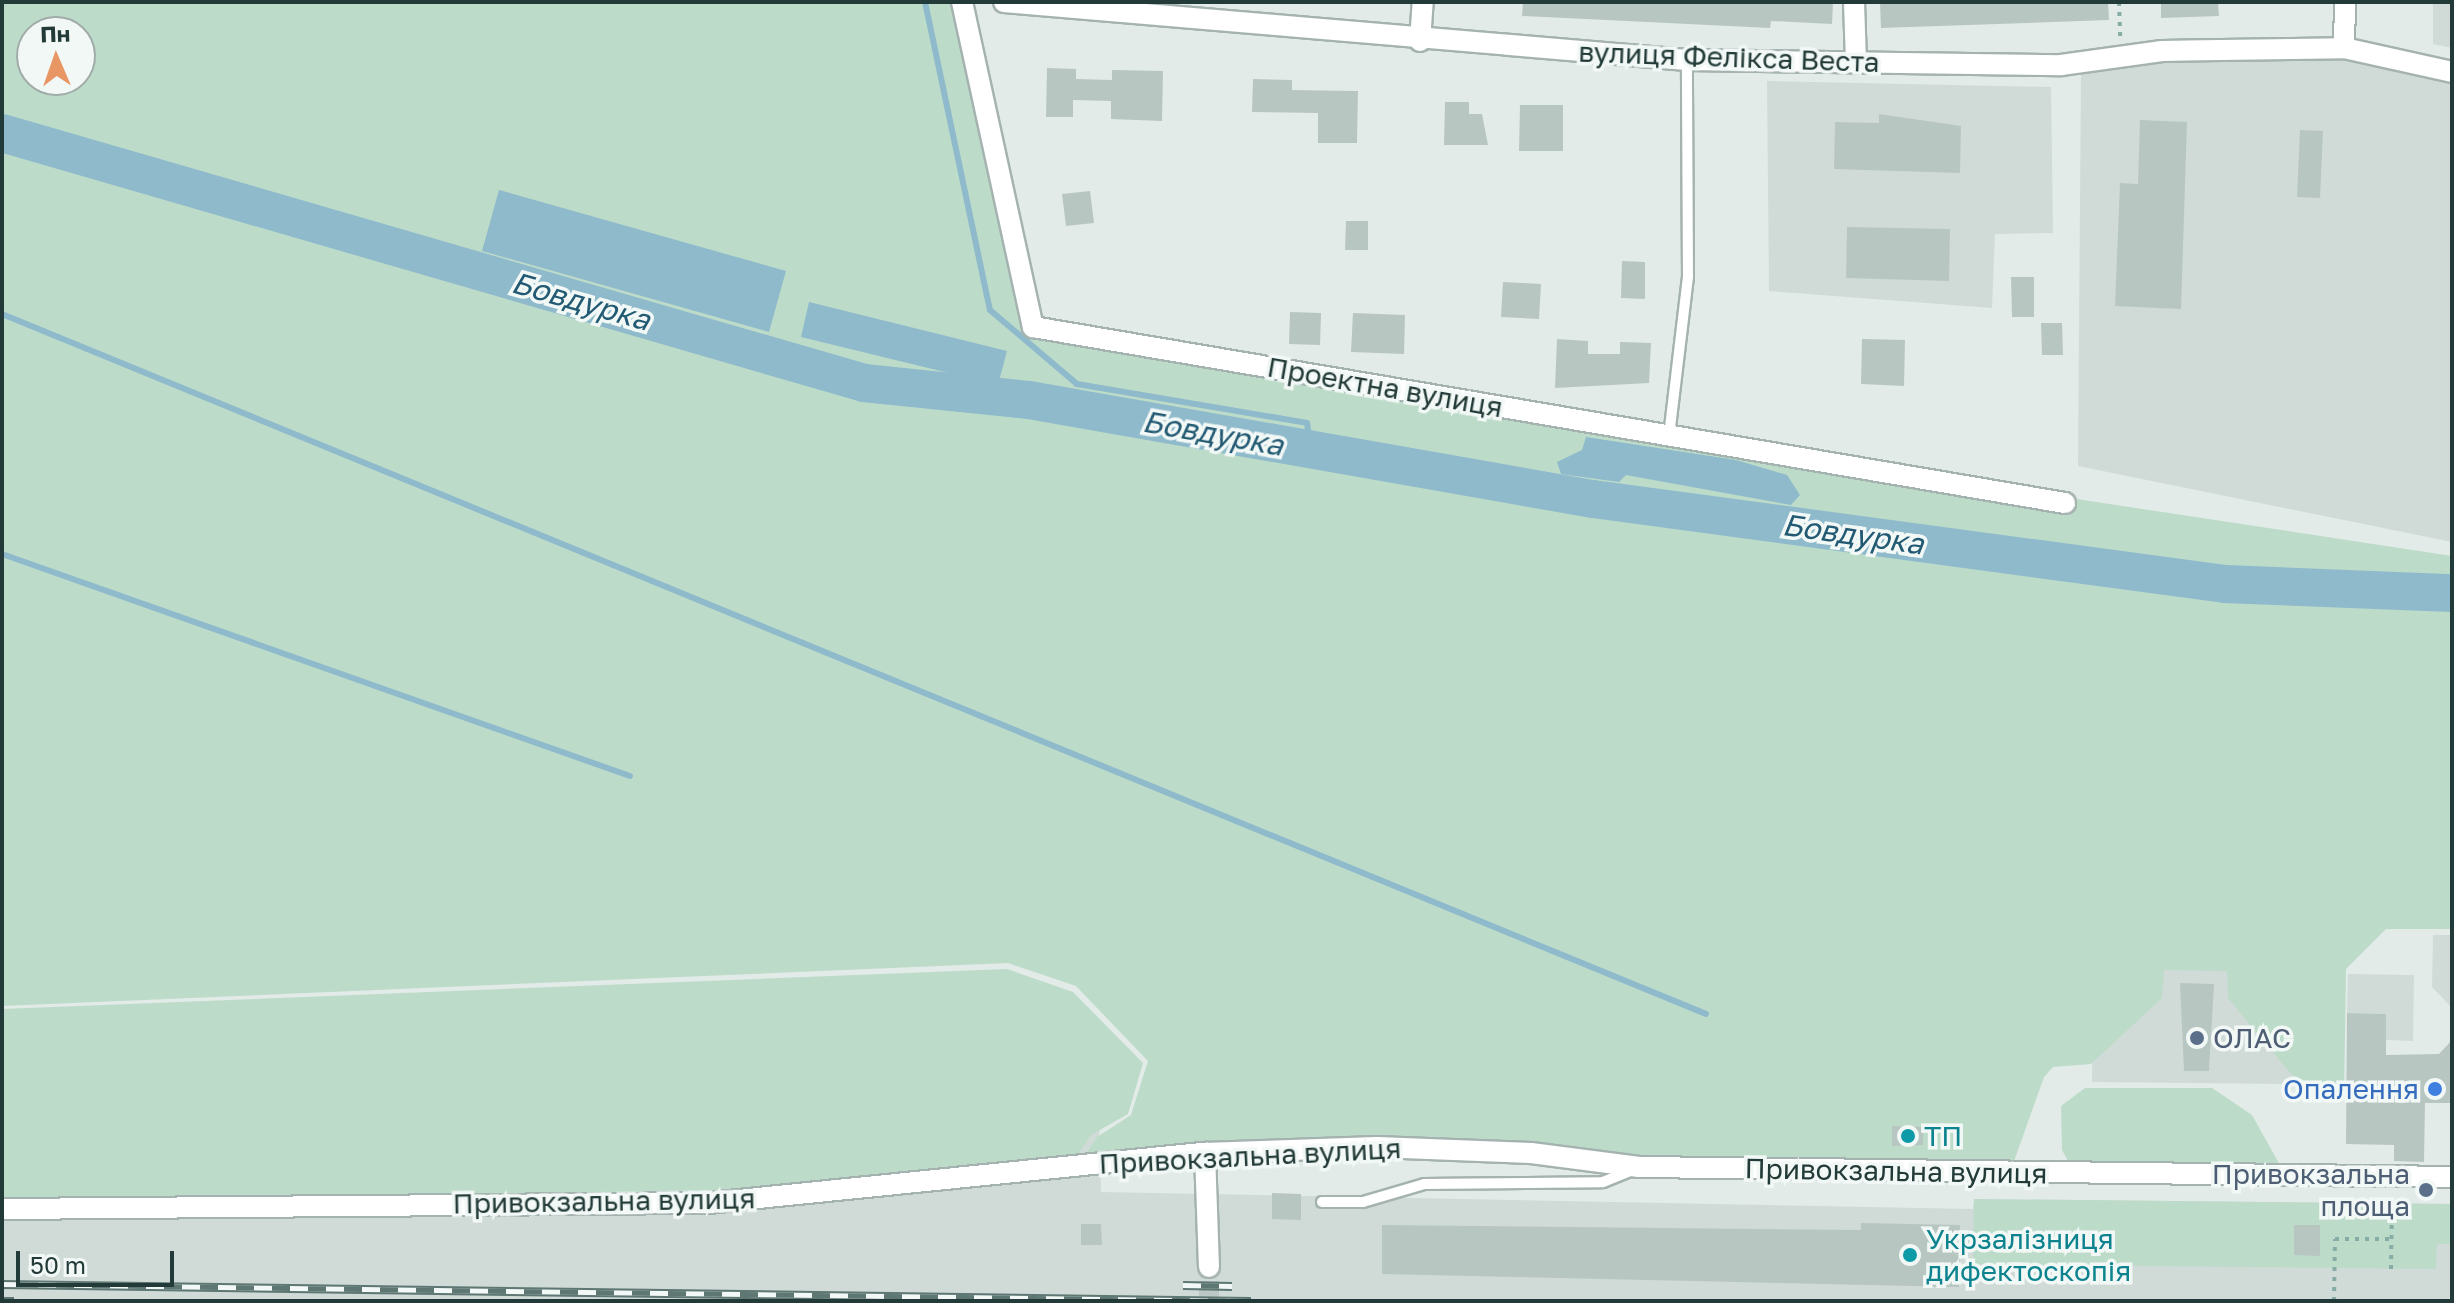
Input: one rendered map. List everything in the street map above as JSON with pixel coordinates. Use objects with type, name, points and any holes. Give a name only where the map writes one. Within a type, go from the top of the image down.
[{"type":"street","name":"Проектна вулиця","points":[[962,2],[1033,327],[2065,503]]},
{"type":"street","name":"вулиця Фелікса Веста","points":[[1004,2],[1420,41],[1687,60],[2061,65],[2120,56],[2344,48],[2452,72]]},
{"type":"street","points":[[1420,41],[1423,2]]},
{"type":"street","points":[[1854,2],[1856,63]]},
{"type":"street","points":[[2344,48],[2345,2]]},
{"type":"street","name":"Привокзальна вулиця","points":[[2,1209],[709,1203],[1205,1153],[1439,1148],[1639,1167],[2452,1177]]},
{"type":"street","points":[[1205,1153],[1209,1267]]},
{"type":"lane","points":[[1669,436],[1688,277],[1687,60]]},
{"type":"lane","points":[[1322,1202],[1363,1202],[1424,1184],[1603,1182],[1639,1167]]},
{"type":"path","points":[[2119,2],[2120,56]]},
{"type":"path","points":[[2391,1269],[2392,1207]]},
{"type":"path","points":[[2334,1301],[2335,1239],[2392,1239]]},
{"type":"shaded area","points":[[2433,2],[2452,2],[2452,48],[2433,44]]},
{"type":"shaded area","points":[[2343,59],[2452,82],[2452,542],[2078,466],[2081,73],[2164,61]]},
{"type":"shaded area","points":[[1767,81],[2051,87],[2053,233],[1995,234],[1992,308],[1769,291]]},
{"type":"shaded area","points":[[2433,935],[2452,935],[2452,1008],[2432,987]]},
{"type":"shaded area","points":[[2094,967],[2296,969],[2295,1084],[2092,1082]]},
{"type":"shaded area","points":[[2348,974],[2414,975],[2413,1041],[2386,1040],[2386,1014],[2347,1013]]},
{"type":"shaded area","points":[[1097,1047],[1101,1192],[1973,1209],[1974,1199],[2452,1204],[2452,1301],[2,1301],[2,1131]]},
{"type":"green space","points":[[2,2],[958,2],[1031,332],[2070,515],[2070,498],[2452,556],[2452,929],[2386,929],[2346,969],[2344,1096],[2318,1092],[2291,1074],[2228,998],[2227,971],[2164,970],[2162,998],[2091,1064],[2053,1067],[2044,1077],[2013,1164],[1085,1156],[1097,1137],[1131,1115],[1148,1061],[1076,986],[1008,963],[2,1006]]},
{"type":"green space","points":[[1007,969],[1073,992],[1143,1063],[1128,1114],[1091,1135],[1077,1156],[709,1195],[2,1202],[2,1009]]},
{"type":"green space","points":[[2085,1088],[2212,1088],[2252,1115],[2280,1165],[2072,1168],[2062,1150],[2061,1106]]},
{"type":"green space","points":[[1974,1199],[2452,1204],[2452,1244],[2437,1244],[2436,1269],[1973,1264]]},
{"type":"water","points":[[499,190],[786,271],[769,332],[482,251]]},
{"type":"water","points":[[809,302],[1007,351],[998,385],[801,337]]},
{"type":"water","points":[[1586,437],[1736,460],[1787,475],[1800,495],[1791,505],[1626,475],[1619,482],[1561,474],[1557,462],[1582,450]]},
{"type":"building","points":[[1523,2],[1833,2],[1832,24],[1771,21],[1770,28],[1522,16]]},
{"type":"building","points":[[1880,2],[2108,2],[2109,20],[1881,28]]},
{"type":"building","points":[[2161,2],[2218,2],[2219,16],[2161,18]]},
{"type":"building","points":[[1047,68],[1076,69],[1076,79],[1112,80],[1112,70],[1163,71],[1162,121],[1111,119],[1111,101],[1073,100],[1073,117],[1046,117]]},
{"type":"building","points":[[1253,79],[1292,80],[1292,90],[1358,91],[1357,143],[1318,143],[1318,113],[1252,112]]},
{"type":"building","points":[[1445,102],[1469,102],[1469,114],[1482,114],[1488,145],[1444,145]]},
{"type":"building","points":[[1520,105],[1563,105],[1563,151],[1519,151]]},
{"type":"building","points":[[1879,114],[1961,126],[1960,173],[1834,169],[1835,122],[1879,123]]},
{"type":"building","points":[[2140,120],[2187,122],[2181,309],[2115,306],[2120,183],[2138,184]]},
{"type":"building","points":[[2300,130],[2323,131],[2320,198],[2297,197]]},
{"type":"building","points":[[1090,191],[1094,223],[1066,226],[1062,194]]},
{"type":"building","points":[[1346,221],[1368,221],[1368,250],[1345,250]]},
{"type":"building","points":[[1847,227],[1950,229],[1949,281],[1846,278]]},
{"type":"building","points":[[1622,261],[1645,262],[1645,299],[1621,298]]},
{"type":"building","points":[[2011,277],[2034,277],[2034,317],[2012,317]]},
{"type":"building","points":[[1503,282],[1541,284],[1539,319],[1501,317]]},
{"type":"building","points":[[1290,312],[1321,313],[1320,345],[1289,344]]},
{"type":"building","points":[[1353,313],[1405,315],[1404,354],[1351,352]]},
{"type":"building","points":[[2041,323],[2062,323],[2063,355],[2042,355]]},
{"type":"building","points":[[1557,339],[1588,341],[1588,354],[1620,354],[1620,342],[1651,343],[1649,383],[1555,388]]},
{"type":"building","points":[[1862,339],[1905,340],[1904,386],[1861,384]]},
{"type":"building","name":"ОЛАС","points":[[2180,983],[2214,984],[2209,1071],[2184,1071]]},
{"type":"building","points":[[2347,1013],[2386,1014],[2386,1055],[2439,1054],[2452,1040],[2452,1103],[2425,1103],[2424,1162],[2394,1161],[2394,1145],[2346,1144]]},
{"type":"building","name":"ТП","points":[[1892,1126],[1923,1127],[1923,1145],[1892,1146]]},
{"type":"building","points":[[1272,1193],[1301,1194],[1301,1220],[1272,1219]]},
{"type":"building","points":[[1861,1223],[1960,1225],[1959,1287],[1382,1274],[1382,1225],[1861,1230]]},
{"type":"building","points":[[1081,1224],[1101,1224],[1102,1245],[1081,1245]]},
{"type":"building","points":[[2294,1225],[2320,1225],[2320,1256],[2294,1255]]},
{"type":"waterway","points":[[925,2],[990,310],[1077,384],[1307,423],[1311,450]]},
{"type":"waterway","name":"Бовдурка","points":[[2,133],[864,383],[1029,400],[1593,499],[2225,584],[2452,593]]},
{"type":"waterway","points":[[2,314],[1706,1014]]},
{"type":"waterway","points":[[2,554],[630,776]]},
{"type":"tunnel","points":[[1209,1267],[1209,1301]]},
{"type":"railway","points":[[2,1284],[1251,1301]]},
{"type":"railway","points":[[1183,1285],[1232,1286]]},
{"type":"railway","points":[[2,1301],[14,1301]]},
{"type":"place","name":"ОЛАС","points":[[2197,1038]]},
{"type":"place","name":"Опалення","points":[[2435,1089]]},
{"type":"place","name":"ТП","points":[[1908,1136]]},
{"type":"place","name":"Привокзальна площа","points":[[2426,1190]]},
{"type":"place","name":"Укрзалізниця дифектоскопія","points":[[1910,1255]]}]
